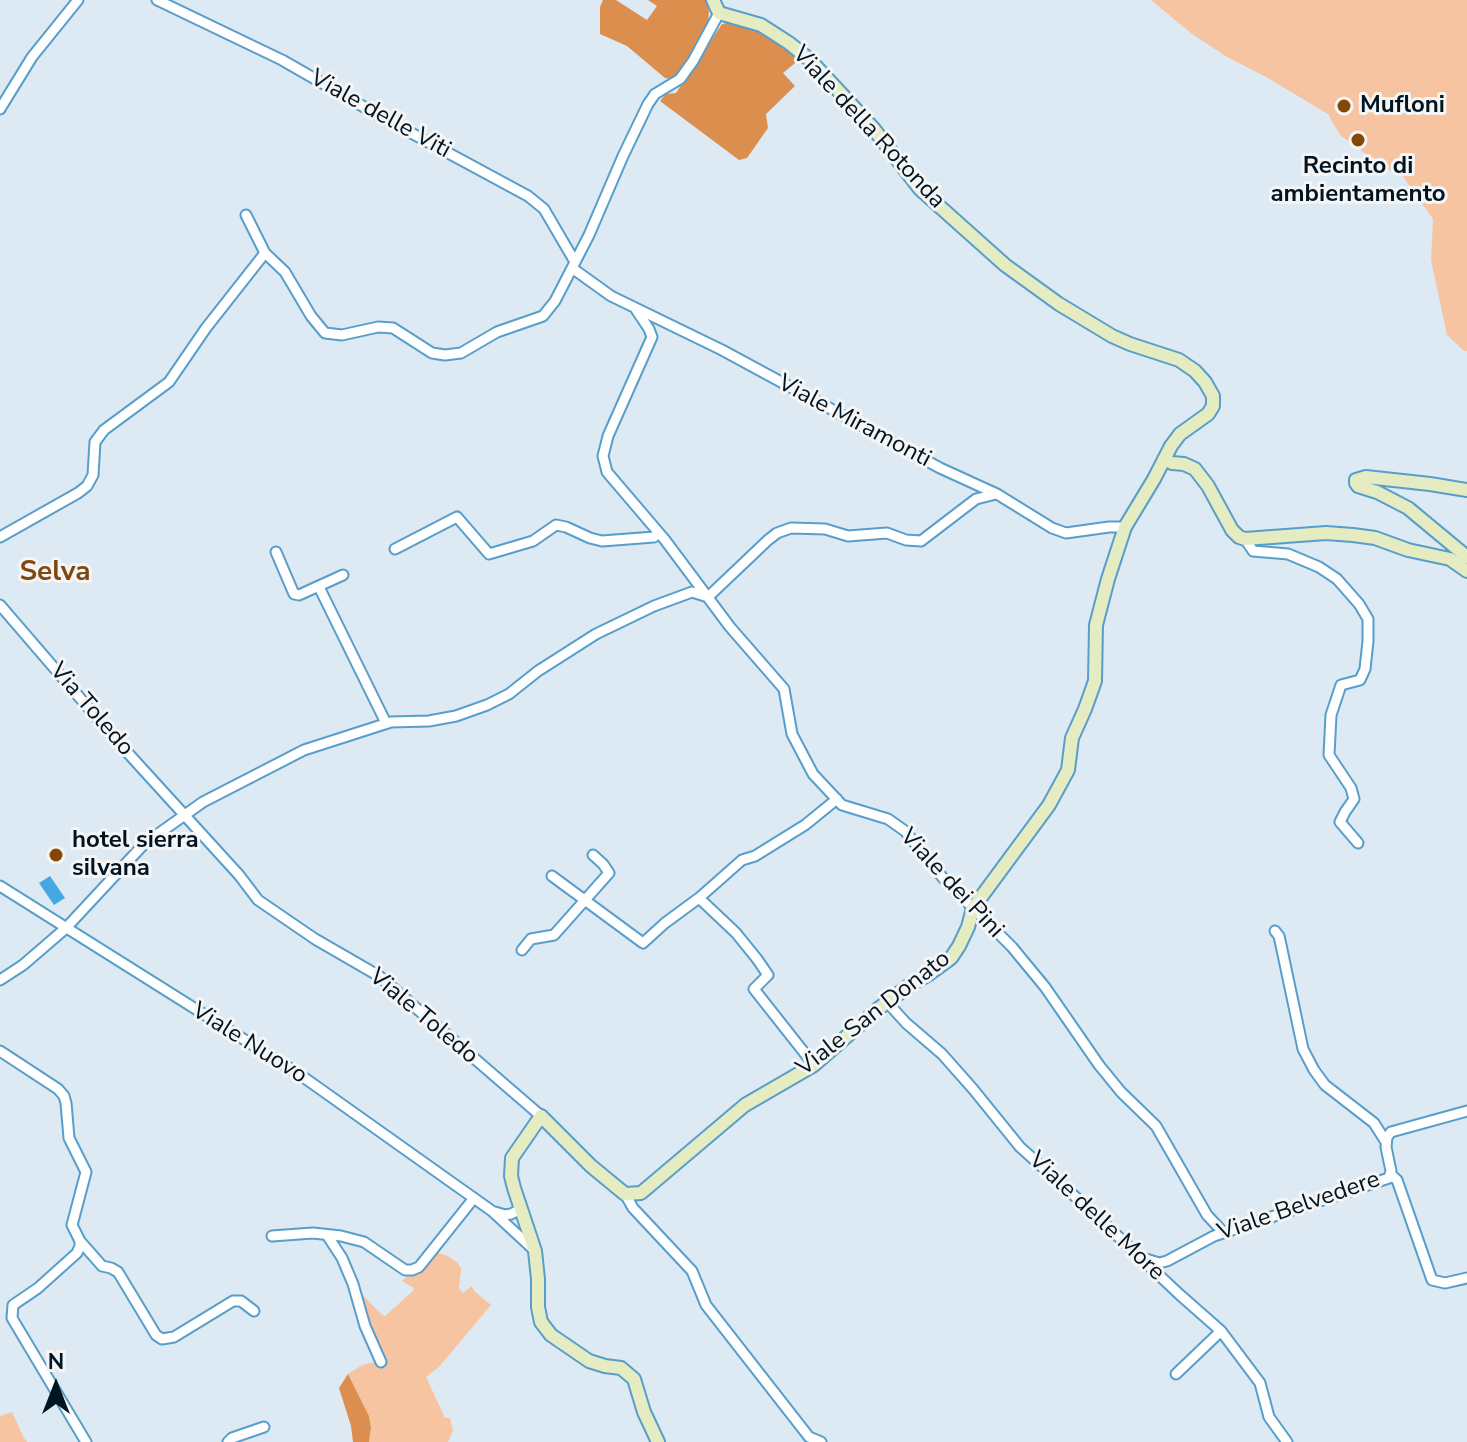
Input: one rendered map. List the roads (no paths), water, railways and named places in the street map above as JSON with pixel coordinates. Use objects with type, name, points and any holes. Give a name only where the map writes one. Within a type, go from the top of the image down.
[{"type":"street","points":[[0,109],[32,57],[78,0]]},
{"type":"street","name":"Viale delle Viti","points":[[157,0],[282,60],[528,196],[544,209],[571,270]]},
{"type":"street","points":[[246,215],[265,253],[285,272],[325,333],[342,335],[378,327],[393,328],[432,353],[445,355],[461,353],[497,332],[543,316],[555,301],[571,270],[648,104],[655,94],[680,79],[719,13],[713,0]]},
{"type":"street","name":"Viale della Rotonda","points":[[719,13],[761,25],[810,60],[873,128],[920,189],[1016,274],[1112,336],[1179,360],[1195,371],[1213,396],[1213,406],[1208,414],[1180,434],[1164,459]]},
{"type":"street","points":[[0,537],[87,486],[93,475],[95,442],[104,430],[169,382],[206,328],[265,253]]},
{"type":"street","name":"Viale Miramonti","points":[[571,270],[611,296],[722,350],[940,468],[997,494],[1052,528],[1066,533],[1125,527]]},
{"type":"street","name":"Viale dei Pini","points":[[635,308],[652,337],[608,436],[603,456],[607,472],[730,627],[784,689],[792,734],[813,774],[842,805],[888,819],[905,831],[943,878],[1012,947],[1045,987],[1099,1065],[1156,1126],[1207,1215],[1223,1232]]},
{"type":"street","points":[[1164,459],[1195,469],[1239,537],[1326,533],[1375,538],[1408,550],[1450,559],[1467,571]]},
{"type":"street","name":"Viale San Donato","points":[[625,1194],[641,1193],[745,1105],[814,1065],[887,1002],[951,958],[968,927],[973,908],[1049,805],[1068,770],[1072,738],[1095,681],[1096,625],[1108,579],[1125,527],[1164,459]]},
{"type":"street","points":[[1467,490],[1366,477],[1356,480],[1358,486],[1408,508],[1467,557]]},
{"type":"street","points":[[0,980],[23,965],[66,928],[144,844],[216,795],[304,750],[386,723],[429,721],[487,705],[509,694],[538,671],[596,634],[654,606],[692,592],[708,597],[777,533],[791,528],[825,529],[848,536],[887,533],[906,540],[921,541],[976,499],[997,494]]},
{"type":"street","points":[[395,549],[457,517],[489,554],[533,541],[556,525],[602,541],[654,537],[658,533]]},
{"type":"street","points":[[1245,539],[1253,551],[1288,554],[1319,567],[1337,579],[1368,619],[1365,669],[1360,680],[1341,685],[1331,715],[1329,755],[1351,788],[1354,799],[1340,822],[1358,843]]},
{"type":"street","points":[[276,552],[294,594],[299,595],[343,575]]},
{"type":"street","points":[[319,587],[386,723]]},
{"type":"street","name":"Via Toledo","points":[[0,605],[184,814]]},
{"type":"street","points":[[552,876],[643,943],[742,860],[755,856],[805,825],[837,799]]},
{"type":"street","name":"Viale Toledo","points":[[184,814],[258,900],[315,939],[379,976],[541,1116],[591,1166],[625,1194]]},
{"type":"street","points":[[522,950],[531,939],[554,935],[609,873],[593,855]]},
{"type":"street","name":"Viale Nuovo","points":[[0,886],[299,1074],[492,1211],[535,1251]]},
{"type":"street","points":[[699,898],[736,933],[757,959],[768,975],[754,989],[814,1065]]},
{"type":"street","points":[[1275,931],[1279,936],[1303,1049],[1314,1070],[1325,1085],[1374,1123],[1386,1142]]},
{"type":"street","name":"Viale delle More","points":[[887,1002],[942,1054],[1020,1147],[1221,1331],[1260,1383],[1269,1417],[1287,1442]]},
{"type":"street","points":[[0,1051],[64,1096],[69,1138],[86,1172],[72,1225],[80,1241],[102,1266],[118,1272],[156,1335],[162,1339],[174,1337],[233,1301],[241,1301],[254,1311]]},
{"type":"street","name":"Viale Belvedere","points":[[1140,1257],[1159,1263],[1167,1261],[1223,1232],[1389,1178],[1386,1142],[1391,1132],[1467,1111]]},
{"type":"street","points":[[541,1116],[512,1158],[511,1176],[535,1251],[541,1322],[551,1335],[589,1361],[621,1368],[634,1379],[644,1412],[658,1442]]},
{"type":"street","points":[[1390,1174],[1397,1180],[1432,1280],[1445,1283],[1467,1278]]},
{"type":"street","points":[[625,1194],[633,1208],[692,1271],[706,1305],[809,1437],[821,1442]]},
{"type":"street","points":[[272,1236],[313,1233],[364,1242],[405,1270],[412,1270],[419,1267],[474,1198]]},
{"type":"street","points":[[505,1215],[517,1211],[520,1204]]},
{"type":"street","name":"Viale Nuovo","points":[[492,1211],[527,1225]]},
{"type":"street","points":[[512,1228],[527,1225]]},
{"type":"street","points":[[327,1235],[342,1258],[381,1362]]},
{"type":"street","points":[[80,1241],[77,1253],[38,1288],[13,1305],[12,1318],[86,1442]]},
{"type":"street","points":[[1176,1374],[1221,1331]]},
{"type":"street","points":[[228,1442],[264,1427]]},
{"type":"water","points":[[50,876],[65,898],[54,905],[39,883]]},
{"type":"place","name":"Mufloni","points":[[1344,106]]},
{"type":"place","name":"Recinto di ambientamento","points":[[1358,140]]},
{"type":"place","name":"hotel sierra silvana","points":[[56,855]]},
{"type":"district","name":"Selva","points":[[55,573]]}]
